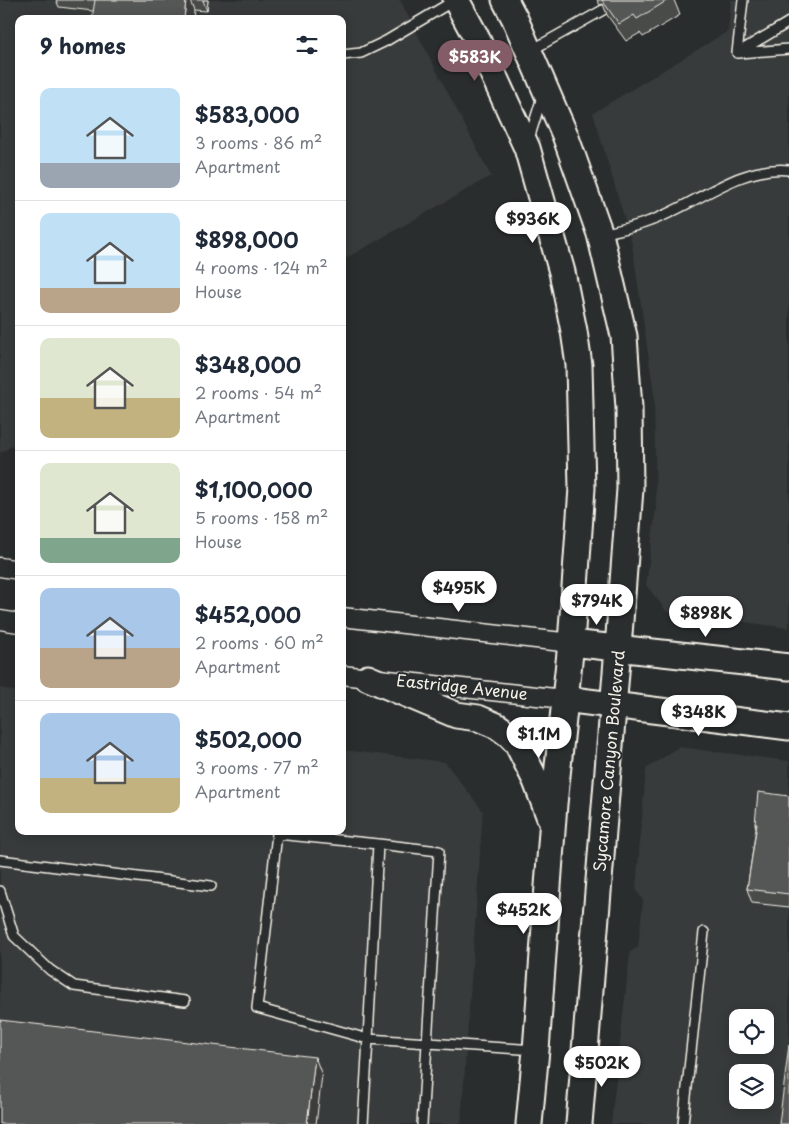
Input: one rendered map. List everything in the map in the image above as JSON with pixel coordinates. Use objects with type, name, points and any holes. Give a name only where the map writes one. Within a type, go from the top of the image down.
[{"type":"main road","points":[[455,0],[476,37],[527,148],[562,272],[579,365],[582,488],[571,642],[552,822],[529,1124]]},
{"type":"main road","name":"Sycamore Canyon Boulevard","points":[[505,0],[565,135],[600,234],[624,336],[629,408],[630,489],[579,1124]]},
{"type":"main road","points":[[571,642],[789,667]]},
{"type":"main road","points":[[368,678],[456,715],[478,718],[497,726],[508,734],[517,743],[536,781],[552,822]]},
{"type":"main road","name":"Eastridge Avenue","points":[[564,699],[789,727]]},
{"type":"street","points":[[0,567],[15,569]]},
{"type":"street","points":[[346,617],[571,642]]},
{"type":"street","points":[[0,620],[15,622]]},
{"type":"street","name":"Eastridge Avenue","points":[[346,675],[564,699]]},
{"type":"lane","points":[[346,55],[362,53],[386,41],[455,0]]},
{"type":"lane","points":[[737,53],[743,0]]},
{"type":"lane","points":[[529,52],[603,10]]},
{"type":"lane","points":[[737,53],[789,22]]},
{"type":"lane","points":[[737,53],[789,49]]},
{"type":"lane","points":[[527,148],[545,87]]},
{"type":"lane","points":[[600,234],[651,221],[747,175],[766,171],[789,170]]},
{"type":"lane","points":[[277,835],[256,1008],[368,1039],[536,1050]]},
{"type":"lane","points":[[287,835],[439,851],[422,1124]]},
{"type":"lane","points":[[363,1124],[378,844]]},
{"type":"lane","points":[[0,860],[211,886]]},
{"type":"lane","points":[[0,891],[14,936],[50,970],[74,986],[185,1001]]},
{"type":"lane","points":[[683,1124],[704,932]]},
{"type":"shaded area","points":[[0,0],[400,0],[491,176],[346,258],[346,15],[15,15],[15,444],[0,453]]},
{"type":"shaded area","points":[[731,0],[789,0],[789,628],[667,612],[646,585],[656,508],[654,394],[632,244],[593,113],[728,31]]},
{"type":"shaded area","points":[[0,688],[15,691],[15,835],[346,835],[346,750],[445,762],[483,811],[461,1124],[0,1124]]},
{"type":"shaded area","points":[[679,747],[789,761],[789,1124],[611,1124],[630,952],[638,947],[643,901],[636,889],[646,769]]},
{"type":"building","points":[[95,0],[186,0],[184,15],[93,15]]},
{"type":"building","points":[[602,0],[668,0],[637,19],[634,15],[619,24]]},
{"type":"building","points":[[758,792],[789,796],[789,894],[747,889],[757,824],[755,824]]},
{"type":"building","points":[[0,1020],[315,1057],[307,1124],[0,1124]]},
{"type":"building","points":[[789,1045],[789,1124],[779,1124]]}]
